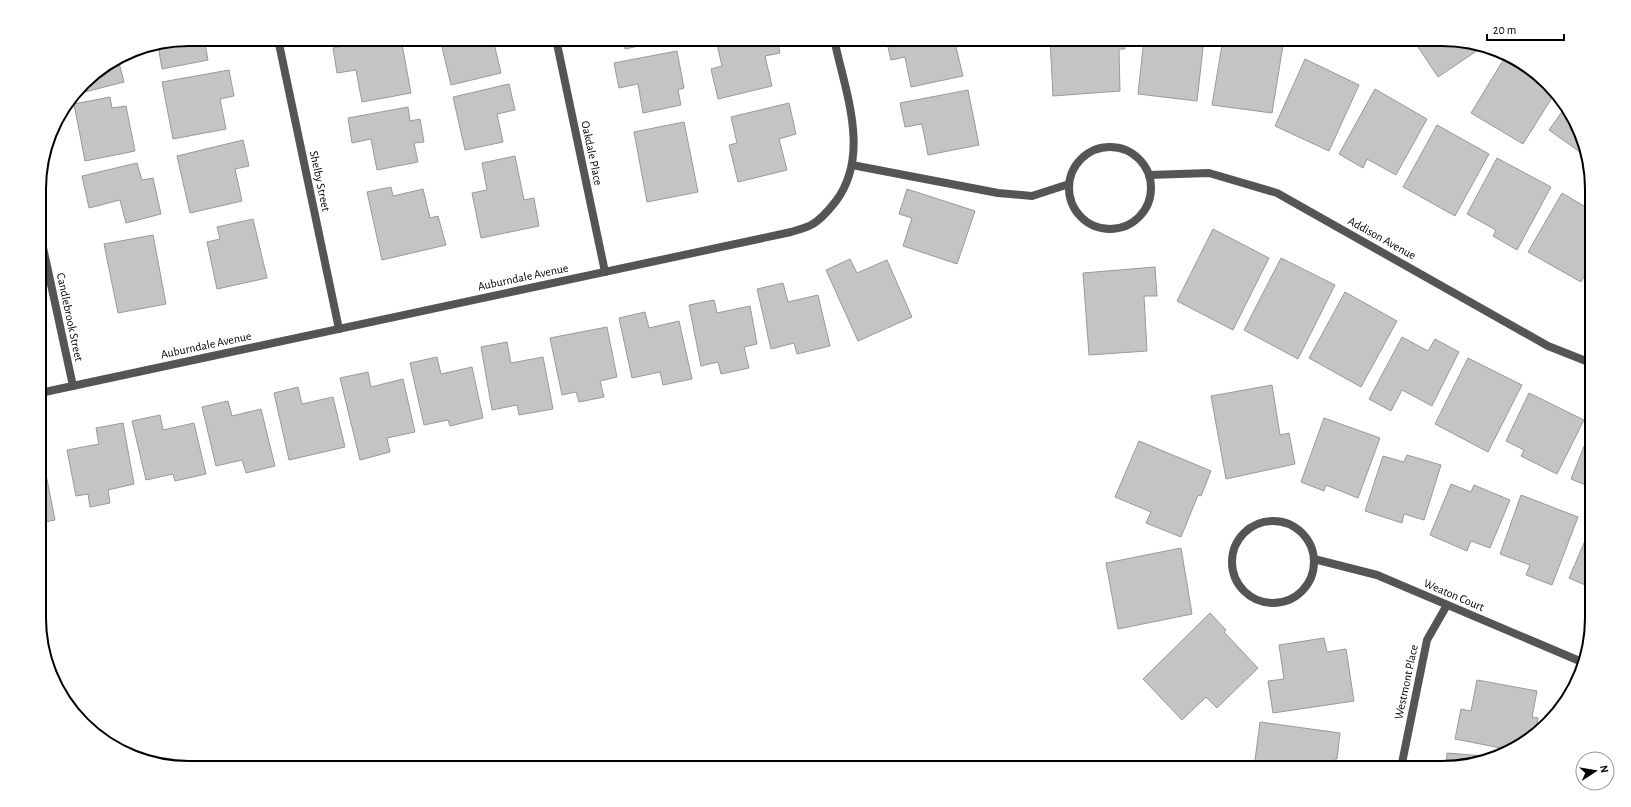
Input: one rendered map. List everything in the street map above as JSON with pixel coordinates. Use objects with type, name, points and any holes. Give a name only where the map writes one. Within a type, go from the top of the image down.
[{"type":"street","name":"Shelby Street","points":[[279,46],[339,329]]},
{"type":"street","name":"Oakdale Place","points":[[557,46],[605,272]]},
{"type":"street","name":"Auburndale Avenue","points":[[46,391],[791,232],[812,224],[830,210],[846,188],[854,158],[854,133],[835,46]]},
{"type":"street","points":[[1106,147],[1119,148],[1132,153],[1142,162],[1149,174],[1152,188],[1144,213],[1134,222],[1122,228],[1108,230],[1095,227],[1084,220],[1075,210],[1070,197],[1069,184],[1073,171],[1081,159],[1092,151],[1106,147]]},
{"type":"street","points":[[852,165],[998,193],[1032,196],[1069,184]]},
{"type":"street","name":"Addison Avenue","points":[[1149,174],[1209,173],[1277,193],[1548,346],[1585,361]]},
{"type":"street","name":"Candlebrook Street","points":[[46,262],[72,386]]},
{"type":"street","points":[[1277,521],[1291,525],[1302,533],[1311,545],[1314,559],[1313,572],[1308,584],[1300,594],[1289,600],[1276,603],[1258,600],[1242,589],[1235,578],[1232,565],[1233,551],[1240,538],[1250,528],[1263,522],[1277,521]]},
{"type":"street","name":"Weaton Court","points":[[1314,559],[1377,575],[1578,660]]},
{"type":"street","name":"Westmont Place","points":[[1401,761],[1427,640],[1447,605]]},
{"type":"building","points":[[180,46],[205,46],[208,60],[162,69],[159,50]]},
{"type":"building","points":[[343,46],[402,46],[411,93],[362,102],[356,70],[337,73],[333,48]]},
{"type":"building","points":[[442,46],[495,46],[501,73],[451,85]]},
{"type":"building","points":[[624,46],[639,46],[625,49]]},
{"type":"building","points":[[717,46],[778,46],[780,53],[765,56],[772,86],[718,99],[711,69],[722,66]]},
{"type":"building","points":[[888,46],[956,46],[963,76],[911,87],[905,57],[891,60]]},
{"type":"building","points":[[1050,46],[1125,46],[1125,49],[1119,49],[1120,91],[1053,96]]},
{"type":"building","points":[[1143,46],[1203,46],[1197,101],[1138,94]]},
{"type":"building","points":[[1222,46],[1283,46],[1272,113],[1212,105]]},
{"type":"building","points":[[1417,46],[1451,46],[1477,51],[1438,77]]},
{"type":"building","points":[[677,51],[684,88],[678,90],[681,105],[643,113],[638,84],[619,88],[614,63]]},
{"type":"building","points":[[1305,59],[1359,85],[1329,151],[1275,126]]},
{"type":"building","points":[[1503,60],[1514,65],[1536,81],[1552,98],[1523,144],[1471,113]]},
{"type":"building","points":[[119,64],[124,82],[84,92],[95,81]]},
{"type":"building","points":[[229,70],[234,96],[220,99],[226,129],[173,139],[162,82]]},
{"type":"building","points":[[509,84],[515,110],[497,114],[503,142],[465,150],[453,97]]},
{"type":"building","points":[[1375,89],[1427,119],[1396,175],[1367,159],[1363,168],[1339,154]]},
{"type":"building","points":[[968,90],[979,145],[928,155],[922,124],[905,127],[900,103]]},
{"type":"building","points":[[110,97],[112,108],[126,106],[135,151],[85,161],[75,104]]},
{"type":"building","points":[[789,103],[796,134],[779,139],[787,170],[738,182],[729,145],[737,143],[731,117]]},
{"type":"building","points":[[408,107],[410,121],[420,119],[424,142],[414,143],[418,162],[377,170],[371,139],[352,143],[348,118]]},
{"type":"building","points":[[1562,112],[1574,134],[1580,152],[1549,130]]},
{"type":"building","points":[[684,122],[698,192],[647,202],[634,132]]},
{"type":"building","points":[[1437,125],[1489,154],[1455,216],[1403,187]]},
{"type":"building","points":[[243,140],[249,166],[235,169],[242,201],[190,213],[177,156]]},
{"type":"building","points":[[515,156],[524,200],[534,198],[539,226],[481,238],[472,193],[487,190],[482,163]]},
{"type":"building","points":[[1497,158],[1551,187],[1517,250],[1493,236],[1496,230],[1467,214]]},
{"type":"building","points":[[137,163],[142,180],[153,178],[161,214],[126,223],[120,200],[89,208],[82,176]]},
{"type":"building","points":[[391,187],[393,196],[423,189],[430,218],[438,216],[446,245],[382,260],[367,192]]},
{"type":"building","points":[[907,189],[975,211],[957,264],[903,246],[912,218],[899,214]]},
{"type":"building","points":[[1562,193],[1585,206],[1585,275],[1581,282],[1528,252]]},
{"type":"building","points":[[253,219],[267,278],[217,289],[207,242],[220,239],[217,227]]},
{"type":"building","points":[[1213,229],[1269,258],[1233,330],[1177,301]]},
{"type":"building","points":[[153,235],[166,304],[118,313],[104,244]]},
{"type":"building","points":[[1281,258],[1335,285],[1298,359],[1244,330]]},
{"type":"building","points":[[850,259],[857,273],[887,260],[912,317],[858,341],[826,270]]},
{"type":"building","points":[[1155,267],[1157,296],[1144,296],[1147,351],[1089,355],[1083,273]]},
{"type":"building","points":[[783,283],[788,302],[818,295],[830,346],[797,354],[794,343],[771,349],[757,289]]},
{"type":"building","points":[[1345,292],[1397,321],[1361,387],[1309,358]]},
{"type":"building","points":[[714,300],[717,313],[750,306],[757,344],[744,347],[749,368],[721,374],[718,362],[701,366],[689,305]]},
{"type":"building","points":[[645,312],[649,328],[679,321],[692,379],[663,385],[660,372],[632,378],[619,318]]},
{"type":"building","points":[[607,327],[617,377],[600,381],[604,397],[579,402],[576,392],[562,395],[550,338]]},
{"type":"building","points":[[1402,337],[1428,351],[1435,339],[1459,352],[1432,406],[1402,390],[1391,411],[1369,399]]},
{"type":"building","points":[[507,342],[511,363],[543,357],[553,409],[519,415],[517,405],[492,410],[481,347]]},
{"type":"building","points":[[437,357],[441,374],[472,367],[483,418],[450,426],[448,420],[424,425],[410,363]]},
{"type":"building","points":[[1468,358],[1522,385],[1488,452],[1435,424]]},
{"type":"building","points":[[368,372],[371,387],[403,379],[415,432],[387,438],[390,452],[360,460],[340,378]]},
{"type":"building","points":[[1272,385],[1280,435],[1289,433],[1295,464],[1226,479],[1211,396]]},
{"type":"building","points":[[298,387],[302,404],[333,397],[345,447],[289,460],[274,393]]},
{"type":"building","points":[[1529,393],[1584,420],[1557,474],[1521,456],[1524,450],[1506,441]]},
{"type":"building","points":[[228,401],[232,416],[261,409],[275,466],[246,473],[242,460],[216,466],[202,407]]},
{"type":"building","points":[[160,415],[163,430],[194,423],[206,474],[175,481],[173,474],[146,480],[132,421]]},
{"type":"building","points":[[1324,418],[1380,438],[1358,498],[1326,485],[1324,491],[1301,482]]},
{"type":"building","points":[[123,423],[134,484],[108,490],[110,503],[90,507],[88,494],[76,496],[67,450],[99,444],[96,428]]},
{"type":"building","points":[[1139,441],[1211,471],[1201,496],[1198,495],[1181,537],[1146,523],[1151,512],[1115,497]]},
{"type":"building","points":[[1585,444],[1585,485],[1571,479]]},
{"type":"building","points":[[1407,455],[1441,465],[1424,520],[1404,514],[1402,523],[1365,511],[1383,456],[1404,462]]},
{"type":"building","points":[[46,474],[55,520],[46,522]]},
{"type":"building","points":[[1451,484],[1471,492],[1474,485],[1510,500],[1490,548],[1471,541],[1467,551],[1430,535]]},
{"type":"building","points":[[1521,495],[1578,517],[1552,585],[1526,575],[1530,565],[1500,554]]},
{"type":"building","points":[[1585,541],[1585,585],[1569,578]]},
{"type":"building","points":[[1181,548],[1192,614],[1118,629],[1106,563]]},
{"type":"building","points":[[1210,613],[1226,630],[1224,632],[1258,668],[1217,708],[1206,697],[1182,720],[1143,679]]},
{"type":"building","points":[[1324,638],[1327,652],[1346,649],[1354,701],[1273,713],[1268,681],[1284,679],[1279,645]]},
{"type":"building","points":[[1477,680],[1537,691],[1532,717],[1538,718],[1537,725],[1514,742],[1501,748],[1455,739],[1461,709],[1471,711]]},
{"type":"building","points":[[1260,722],[1340,733],[1337,759],[1334,759],[1334,761],[1255,761]]},
{"type":"building","points":[[1447,753],[1480,756],[1461,760],[1446,761]]}]
